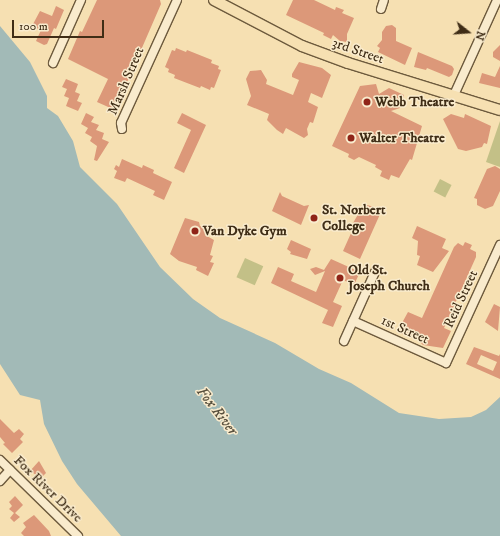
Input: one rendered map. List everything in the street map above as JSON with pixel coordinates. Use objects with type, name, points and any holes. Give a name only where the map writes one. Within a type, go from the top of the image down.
[{"type":"main road","name":"3rd Street","points":[[214,0],[302,46],[348,63],[500,110]]},
{"type":"street","points":[[53,63],[81,0]]},
{"type":"street","name":"Marsh Street","points":[[122,129],[120,123],[177,0]]},
{"type":"street","points":[[381,9],[384,0]]},
{"type":"street","points":[[454,95],[497,0]]},
{"type":"street","name":"Reid Street","points":[[446,363],[500,245]]},
{"type":"street","points":[[344,341],[375,272]]},
{"type":"street","name":"1st Street","points":[[353,321],[446,363]]},
{"type":"street","name":"Fox River Drive","points":[[0,460],[78,536]]},
{"type":"street","points":[[0,481],[10,470]]},
{"type":"shaded area","points":[[500,121],[500,167],[486,162]]},
{"type":"shaded area","points":[[440,179],[452,185],[445,197],[434,191]]},
{"type":"shaded area","points":[[245,258],[263,266],[255,285],[236,277]]},
{"type":"water","name":"Fox River","points":[[0,26],[30,62],[47,96],[47,108],[58,116],[73,141],[80,167],[117,204],[160,267],[193,299],[220,318],[275,343],[319,369],[351,383],[399,413],[439,419],[471,417],[486,410],[500,397],[500,536],[121,536],[77,484],[62,461],[44,424],[40,400],[20,395],[0,364]]},
{"type":"building","points":[[97,0],[160,0],[161,4],[115,110],[97,102],[108,79],[68,59],[80,31],[82,32]]},
{"type":"building","points":[[293,0],[314,0],[335,10],[336,7],[344,10],[342,13],[354,18],[347,34],[347,42],[340,41],[333,35],[331,39],[323,35],[324,33],[286,15]]},
{"type":"building","points":[[56,6],[64,10],[56,29],[54,28],[47,44],[44,45],[36,41],[41,30],[32,26],[40,11],[52,16]]},
{"type":"building","points":[[392,25],[396,28],[396,41],[412,48],[405,65],[378,52],[380,48],[377,46],[382,40],[382,32],[386,26]]},
{"type":"building","points":[[500,45],[500,61],[493,57],[493,52]]},
{"type":"building","points":[[176,48],[186,52],[187,50],[212,60],[211,63],[219,66],[218,69],[221,70],[214,88],[211,87],[210,90],[201,86],[200,88],[174,78],[175,75],[168,72],[169,69],[165,67],[172,50],[175,51]]},
{"type":"building","points":[[418,52],[452,66],[454,69],[452,75],[449,77],[427,68],[426,70],[414,67]]},
{"type":"building","points":[[299,62],[322,68],[331,75],[322,98],[311,93],[308,102],[318,107],[313,123],[310,122],[307,129],[308,135],[304,138],[286,128],[283,134],[267,120],[269,114],[247,105],[251,96],[246,79],[250,71],[261,70],[267,80],[266,84],[293,95],[299,80],[292,77],[292,74]]},
{"type":"building","points":[[500,66],[500,88],[479,83],[482,73],[495,77]]},
{"type":"building","points":[[66,79],[78,84],[75,92],[80,94],[77,101],[82,103],[78,111],[66,106],[69,98],[64,96],[67,89],[62,87]]},
{"type":"building","points":[[376,84],[379,94],[389,88],[404,95],[400,108],[391,111],[422,126],[412,160],[410,159],[399,178],[391,175],[389,180],[380,176],[382,171],[375,167],[376,165],[359,157],[354,160],[348,157],[349,154],[332,146],[360,86]]},
{"type":"building","points":[[86,113],[94,117],[91,122],[99,125],[96,130],[104,133],[102,139],[109,142],[97,161],[94,160],[97,146],[90,141],[92,137],[85,133],[88,128],[81,124]]},
{"type":"building","points":[[182,113],[206,125],[184,173],[174,168],[191,130],[177,123]]},
{"type":"building","points":[[451,114],[464,118],[465,114],[491,126],[487,144],[484,143],[482,147],[466,151],[458,149],[443,119]]},
{"type":"building","points":[[122,159],[142,168],[143,165],[154,170],[153,173],[172,182],[164,200],[153,195],[155,191],[127,178],[125,182],[114,178],[117,171],[114,169],[116,165],[119,167]]},
{"type":"building","points":[[495,166],[500,169],[500,191],[493,206],[485,209],[477,205],[477,199],[474,198],[487,169]]},
{"type":"building","points":[[280,192],[282,196],[304,206],[309,205],[301,225],[272,211]]},
{"type":"building","points":[[364,204],[377,208],[376,210],[381,212],[360,259],[343,251],[352,231],[349,230]]},
{"type":"building","points":[[185,218],[199,222],[200,226],[207,230],[205,235],[214,240],[210,255],[213,256],[210,262],[214,263],[208,276],[196,270],[197,267],[179,261],[170,254]]},
{"type":"building","points":[[417,226],[446,239],[442,248],[449,251],[433,272],[417,265],[420,256],[417,255],[418,241],[412,238]]},
{"type":"building","points":[[291,240],[311,249],[307,259],[290,254],[291,252],[287,249]]},
{"type":"building","points":[[465,242],[472,245],[470,249],[476,252],[476,257],[444,328],[451,331],[443,348],[423,345],[418,340],[397,332],[408,312],[422,318],[454,247],[458,243],[463,246]]},
{"type":"building","points":[[331,259],[360,272],[354,285],[343,280],[333,302],[342,306],[333,327],[322,323],[328,310],[271,283],[278,267],[294,274],[291,281],[316,292],[325,271],[315,275],[310,269],[316,267],[324,270]]},
{"type":"building","points":[[494,304],[500,307],[498,331],[485,322]]},
{"type":"building","points":[[474,347],[499,356],[500,354],[500,379],[466,364]],"holes":[[[481,355],[497,362],[493,371],[477,364]]]},
{"type":"building","points":[[0,419],[14,433],[19,429],[24,434],[20,439],[23,442],[12,453],[3,444],[5,443],[0,437]]},
{"type":"building","points":[[39,461],[46,473],[41,478],[30,471]]},
{"type":"building","points":[[15,496],[23,505],[15,513],[20,517],[14,522],[10,518],[14,513],[9,509],[12,506],[9,502]]},
{"type":"building","points":[[34,515],[49,531],[51,536],[24,536],[21,533],[26,527],[23,523]]},
{"type":"place","name":"Webb Theatre","points":[[367,102]]},
{"type":"place","name":"Walter Theatre","points":[[351,138]]},
{"type":"place","name":"St. Norbert College","points":[[314,218]]},
{"type":"place","name":"Van Dyke Gym","points":[[195,231]]},
{"type":"place","name":"Old St. Joseph Church","points":[[340,278]]}]
